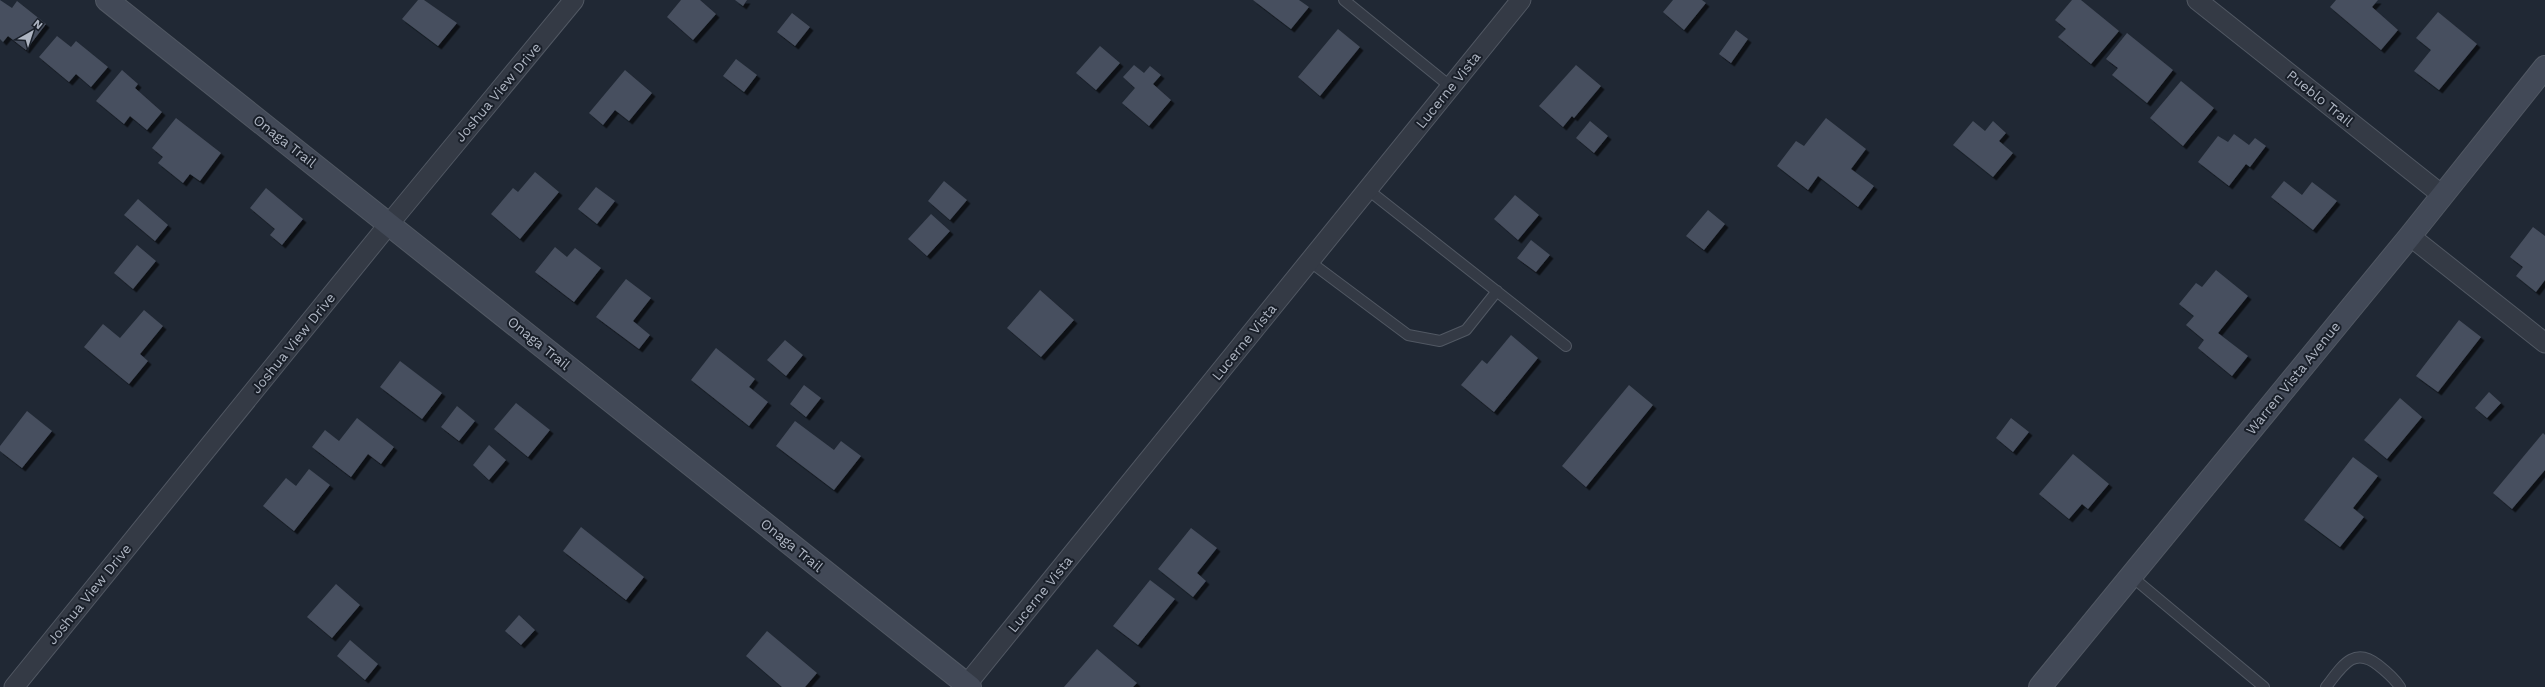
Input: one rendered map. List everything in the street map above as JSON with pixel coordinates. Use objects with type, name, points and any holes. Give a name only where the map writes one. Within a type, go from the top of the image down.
[{"type":"street","name":"Onaga Trail","points":[[107,0],[968,686]]},
{"type":"street","name":"Joshua View Drive","points":[[14,687],[389,224],[574,0]]},
{"type":"street","name":"Lucerne Vista","points":[[968,686],[1367,189],[1521,0]]},
{"type":"street","name":"Pueblo Trail","points":[[2197,0],[2442,195]]},
{"type":"street","name":"Warren Vista Avenue","points":[[2040,687],[2410,236],[2545,67]]},
{"type":"street","points":[[2410,236],[2545,343]]},
{"type":"lane","points":[[1344,0],[1451,87]]},
{"type":"lane","points":[[1367,189],[1566,346]]},
{"type":"lane","points":[[1309,261],[1408,335],[1440,341],[1466,330],[1497,291]]},
{"type":"lane","points":[[2130,576],[2264,687]]},
{"type":"lane","points":[[2326,687],[2346,662],[2358,656],[2369,658],[2394,678],[2400,687]]},
{"type":"building","points":[[0,0],[12,8],[17,1],[46,24],[26,50],[8,36],[3,42],[0,39]]},
{"type":"building","points":[[418,0],[424,0],[457,23],[438,46],[402,19]]},
{"type":"building","points":[[681,0],[700,0],[716,14],[693,40],[667,17]]},
{"type":"building","points":[[735,0],[747,0],[743,6]]},
{"type":"building","points":[[1253,0],[1299,0],[1309,7],[1291,29]]},
{"type":"building","points":[[1673,0],[1702,0],[1706,3],[1684,30],[1663,12]]},
{"type":"building","points":[[2072,0],[2081,0],[2119,31],[2091,64],[2058,37],[2066,29],[2055,20]]},
{"type":"building","points":[[2336,0],[2378,0],[2372,7],[2398,30],[2381,50],[2330,7]]},
{"type":"building","points":[[2438,12],[2477,44],[2439,90],[2414,71],[2431,50],[2416,38]]},
{"type":"building","points":[[792,13],[810,27],[795,46],[777,32]]},
{"type":"building","points":[[1338,29],[1360,47],[1320,96],[1298,77]]},
{"type":"building","points":[[1736,30],[1748,39],[1731,63],[1719,54]]},
{"type":"building","points":[[2127,33],[2173,70],[2147,103],[2112,75],[2118,68],[2106,59]]},
{"type":"building","points":[[57,36],[71,47],[76,41],[108,67],[91,87],[76,74],[69,82],[39,57]]},
{"type":"building","points":[[1100,46],[1120,63],[1096,90],[1076,73]]},
{"type":"building","points":[[736,59],[757,75],[744,92],[723,76]]},
{"type":"building","points":[[1134,65],[1144,73],[1150,66],[1161,75],[1153,84],[1171,100],[1149,126],[1122,103],[1135,88],[1123,77]]},
{"type":"building","points":[[1576,65],[1601,86],[1574,118],[1572,116],[1563,127],[1539,106]]},
{"type":"building","points":[[122,70],[138,84],[135,88],[162,112],[147,130],[130,116],[124,124],[96,101]]},
{"type":"building","points":[[625,70],[652,93],[629,121],[615,110],[603,125],[589,113]]},
{"type":"building","points":[[2181,81],[2214,108],[2183,146],[2150,118]]},
{"type":"building","points":[[176,118],[221,153],[200,181],[190,174],[183,183],[158,163],[163,157],[152,148]]},
{"type":"building","points":[[1826,118],[1866,149],[1851,169],[1874,186],[1858,207],[1818,176],[1808,190],[1777,166],[1796,141],[1804,146]]},
{"type":"building","points":[[1590,121],[1608,136],[1594,153],[1576,138]]},
{"type":"building","points":[[1973,121],[1985,131],[1993,121],[2006,133],[1999,141],[2013,153],[1993,177],[1953,145]]},
{"type":"building","points":[[2234,134],[2249,145],[2255,138],[2266,146],[2250,167],[2246,164],[2229,186],[2198,162],[2218,136],[2228,142]]},
{"type":"building","points":[[535,172],[559,192],[520,239],[491,214],[513,188],[518,192]]},
{"type":"building","points":[[944,181],[967,200],[950,220],[928,201]]},
{"type":"building","points":[[2284,181],[2302,195],[2312,182],[2337,201],[2313,230],[2271,197]]},
{"type":"building","points":[[596,187],[615,201],[597,224],[578,209]]},
{"type":"building","points":[[266,188],[303,219],[282,245],[270,235],[275,229],[250,208]]},
{"type":"building","points":[[1515,195],[1539,215],[1518,240],[1494,219]]},
{"type":"building","points":[[138,199],[168,225],[155,241],[124,215]]},
{"type":"building","points":[[1708,210],[1725,224],[1704,250],[1686,236]]},
{"type":"building","points":[[931,214],[950,231],[927,256],[908,239]]},
{"type":"building","points":[[2533,227],[2545,236],[2545,280],[2536,292],[2516,276],[2523,267],[2510,257]]},
{"type":"building","points":[[1531,240],[1550,255],[1536,272],[1517,258]]},
{"type":"building","points":[[137,245],[156,261],[133,289],[114,273]]},
{"type":"building","points":[[555,247],[567,257],[575,248],[601,268],[574,302],[535,272]]},
{"type":"building","points":[[2216,270],[2248,296],[2218,333],[2248,356],[2232,376],[2198,348],[2204,340],[2186,325],[2194,316],[2179,304],[2196,283],[2202,287]]},
{"type":"building","points":[[626,279],[651,298],[633,321],[650,335],[639,349],[596,317]]},
{"type":"building","points":[[1040,290],[1074,320],[1041,357],[1007,328]]},
{"type":"building","points":[[144,310],[163,326],[140,354],[148,361],[129,384],[84,347],[103,324],[120,338]]},
{"type":"building","points":[[2459,320],[2481,337],[2438,392],[2416,376]]},
{"type":"building","points":[[1511,335],[1538,358],[1494,412],[1461,385],[1482,360],[1487,364]]},
{"type":"building","points":[[785,340],[803,355],[786,376],[767,360]]},
{"type":"building","points":[[716,348],[755,379],[749,387],[768,402],[749,426],[691,380]]},
{"type":"building","points":[[400,361],[442,393],[422,419],[380,387]]},
{"type":"building","points":[[804,385],[821,398],[806,417],[790,404]]},
{"type":"building","points":[[1629,385],[1653,405],[1586,487],[1562,466]]},
{"type":"building","points":[[2489,392],[2501,403],[2487,418],[2475,408]]},
{"type":"building","points":[[2400,398],[2422,417],[2387,459],[2364,440]]},
{"type":"building","points":[[516,403],[550,430],[528,457],[494,429]]},
{"type":"building","points":[[457,406],[475,421],[459,441],[441,427]]},
{"type":"building","points":[[27,411],[52,431],[22,468],[0,451],[0,446]]},
{"type":"building","points":[[357,418],[394,447],[381,464],[368,454],[351,477],[312,447],[325,430],[339,441]]},
{"type":"building","points":[[2011,418],[2029,432],[2013,452],[1996,438]]},
{"type":"building","points":[[795,421],[834,450],[841,441],[861,456],[834,490],[776,446]]},
{"type":"building","points":[[2543,433],[2545,435],[2545,470],[2512,509],[2493,493]]},
{"type":"building","points":[[489,445],[506,460],[489,480],[473,465]]},
{"type":"building","points":[[2073,454],[2109,484],[2088,509],[2082,504],[2069,519],[2039,494]]},
{"type":"building","points":[[2353,457],[2378,476],[2353,508],[2364,517],[2340,547],[2304,520]]},
{"type":"building","points":[[309,469],[330,485],[294,531],[263,506],[286,478],[296,486]]},
{"type":"building","points":[[581,527],[644,577],[626,600],[563,551]]},
{"type":"building","points":[[1191,528],[1217,548],[1197,573],[1206,581],[1193,597],[1158,569]]},
{"type":"building","points":[[1150,580],[1175,599],[1138,645],[1113,626]]},
{"type":"building","points":[[336,584],[360,605],[332,638],[307,617]]},
{"type":"building","points":[[519,615],[535,630],[521,645],[505,631]]},
{"type":"building","points":[[767,631],[817,673],[805,687],[782,687],[746,656]]},
{"type":"building","points":[[350,640],[378,664],[365,680],[337,656]]},
{"type":"building","points":[[1097,649],[1137,683],[1133,687],[1064,687]]}]
